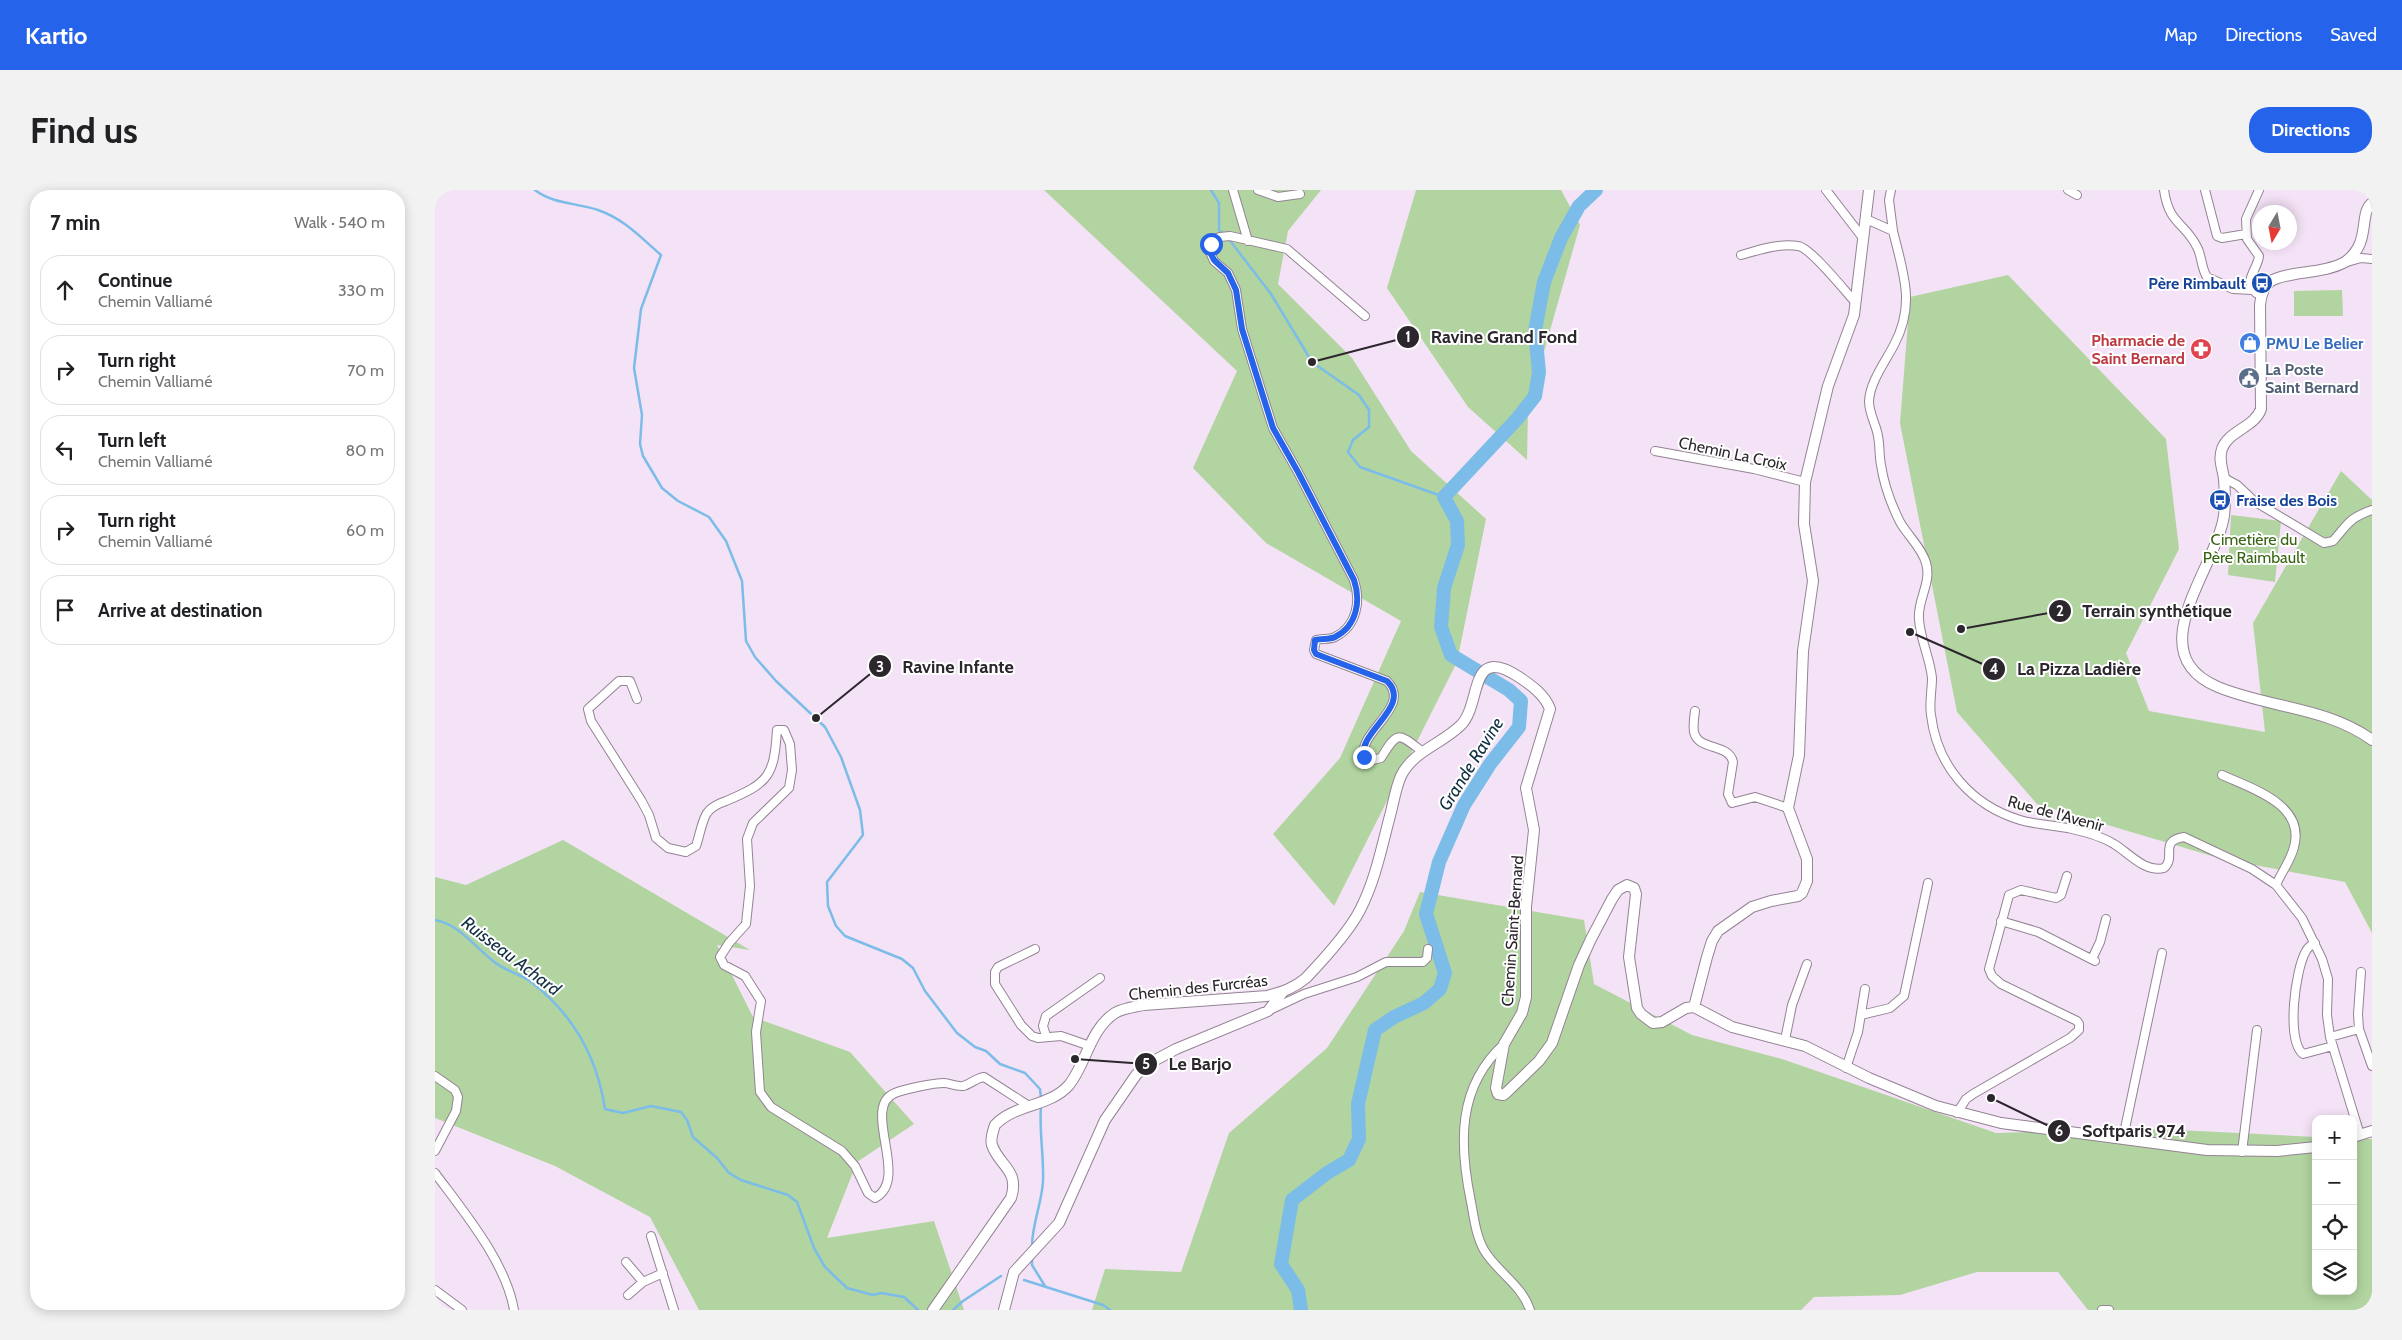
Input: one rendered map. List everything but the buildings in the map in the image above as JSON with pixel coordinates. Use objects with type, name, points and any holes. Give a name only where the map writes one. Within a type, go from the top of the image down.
[{"type":"street","points":[[1233,190],[1248,240]]},
{"type":"street","points":[[1258,190],[1262,193],[1278,197],[1300,194]]},
{"type":"street","points":[[1826,190],[1863,238]]},
{"type":"street","points":[[1694,1007],[1712,941],[1718,931],[1752,907],[1771,900],[1798,896],[1805,888],[1808,873],[1807,859],[1788,808],[1799,755],[1803,651],[1813,589],[1812,567],[1804,524],[1805,482],[1827,386],[1847,336],[1855,302],[1869,190]]},
{"type":"street","points":[[1891,190],[1889,200],[1893,231]]},
{"type":"street","points":[[2068,190],[2077,195]]},
{"type":"street","points":[[2164,190],[2172,216],[2197,246],[2207,277],[2233,289],[2252,290],[2261,297]]},
{"type":"street","points":[[2205,190],[2217,236],[2226,238],[2246,234]]},
{"type":"street","points":[[2252,290],[2250,279],[2259,259],[2246,234],[2246,219],[2259,190]]},
{"type":"street","points":[[2345,262],[2359,252],[2365,240],[2367,208],[2372,203]]},
{"type":"street","points":[[1866,219],[1893,231]]},
{"type":"street","name":"Rue de l'Avenir","points":[[1893,231],[1907,289],[1905,313],[1895,342],[1873,387],[1869,400],[1871,414],[1878,435],[1883,478],[1891,505],[1927,566],[1927,587],[1920,605],[1919,621],[1930,660],[1932,680],[1931,714],[1936,739],[1946,764],[1960,784],[1979,800],[1999,813],[2022,820],[2073,829],[2113,843],[2148,868],[2164,868],[2169,861],[2168,847],[2176,838],[2184,837],[2252,869],[2276,885],[2302,918],[2329,979],[2327,1015],[2330,1037],[2351,1115]]},
{"type":"street","points":[[1365,316],[1287,249],[1230,236],[1214,239],[1210,252],[1214,260],[1228,273],[1236,290],[1242,329],[1273,428],[1303,480],[1354,580],[1358,594],[1356,614],[1345,628],[1332,639],[1315,640],[1314,650],[1316,654],[1380,678],[1392,686],[1395,694],[1392,703],[1365,745],[1364,757],[1369,760],[1381,758],[1392,740],[1398,737],[1405,738],[1423,752]]},
{"type":"street","points":[[1741,255],[1774,247],[1800,246],[1813,256],[1855,302]]},
{"type":"street","points":[[2372,259],[2361,258],[2314,272],[2277,279],[2267,284],[2261,297],[2261,409],[2256,417],[2227,440],[2222,448],[2220,458],[2224,478],[2224,512],[2220,534],[2187,610],[2182,628],[2183,651],[2187,661],[2200,676],[2219,687],[2332,718],[2357,729],[2372,740]]},
{"type":"street","name":"Chemin La Croix","points":[[1655,451],[1754,469],[1805,482]]},
{"type":"street","points":[[2224,478],[2237,485],[2254,501],[2323,543],[2333,541],[2343,527],[2357,516],[2372,510]]},
{"type":"street","name":"Chemin Saint-Bernard","points":[[1477,681],[1491,667],[1509,670],[1545,698],[1550,709],[1526,788],[1534,830],[1526,907],[1526,997],[1522,1012],[1504,1044],[1484,1066],[1475,1080],[1468,1098],[1463,1129],[1469,1190],[1477,1233],[1483,1248],[1493,1262],[1519,1290],[1530,1310]]},
{"type":"street","name":"Chemin des Furcréas","points":[[933,1310],[1011,1198],[1013,1184],[1011,1175],[993,1146],[995,1125],[1001,1119],[1039,1102],[1068,1086],[1090,1046],[1107,1020],[1114,1013],[1125,1009],[1162,1004],[1256,998],[1283,992],[1296,986],[1306,978],[1360,912],[1372,883],[1400,778],[1413,758],[1461,726],[1469,716],[1477,681]]},
{"type":"street","points":[[637,699],[630,682],[619,682],[588,709],[591,721],[649,815],[655,838],[668,848],[687,852],[696,846],[707,813],[717,804],[743,794],[764,781],[773,766],[777,730],[784,730],[790,744],[793,770],[789,788],[753,823],[747,839],[750,886],[746,924],[729,942],[720,956],[724,964],[745,976],[761,1001],[756,1032],[758,1083],[760,1092],[771,1107],[842,1151],[855,1166],[868,1194],[875,1198],[884,1187],[888,1173],[883,1108],[885,1101],[895,1093],[938,1084],[963,1086],[984,1077],[1039,1102]]},
{"type":"street","points":[[1695,711],[1694,731],[1697,738],[1704,743],[1726,751],[1732,757],[1733,762],[1728,794],[1732,803],[1755,797],[1788,808]]},
{"type":"street","points":[[2222,774],[2275,800],[2286,808],[2292,820],[2295,832],[2295,846],[2276,885]]},
{"type":"street","points":[[1957,1113],[1966,1099],[2070,1038],[2079,1030],[2077,1021],[2001,984],[1991,976],[1989,964],[2009,895],[2021,890],[2056,898],[2061,895],[2067,876]]},
{"type":"street","points":[[1861,1015],[1890,1008],[1904,996],[1928,882]]},
{"type":"street","points":[[1504,1044],[1496,1088],[1499,1094],[1503,1095],[1539,1061],[1552,1043],[1591,939],[1612,899],[1619,890],[1627,885],[1634,888],[1636,894],[1629,958],[1637,1008],[1641,1014],[1653,1023],[1662,1022],[1686,1008],[1694,1007],[1732,1027],[1805,1046],[1846,1068],[1957,1113],[2001,1123],[2207,1150],[2242,1152],[2312,1147]]},
{"type":"street","points":[[2001,921],[2038,932],[2093,960],[2106,919]]},
{"type":"street","points":[[2315,944],[2306,950],[2301,963],[2294,1004],[2294,1036],[2298,1050],[2303,1054],[2333,1046]]},
{"type":"street","points":[[1035,949],[997,967],[995,984],[1021,1025],[1032,1036],[1038,1038],[1061,1036],[1090,1046]]},
{"type":"street","points":[[1004,1310],[1014,1272],[1059,1223],[1105,1120],[1136,1075],[1146,1065],[1161,1056],[1304,994],[1357,976],[1387,962],[1423,962],[1427,958],[1428,949]]},
{"type":"street","points":[[2123,1138],[2162,953]]},
{"type":"street","points":[[1785,1040],[1793,1005],[1807,964]]},
{"type":"street","points":[[2361,972],[2358,1014],[2359,1029],[2372,1066]]},
{"type":"street","points":[[1046,1036],[1043,1026],[1045,1016],[1100,978]]},
{"type":"street","points":[[1846,1068],[1852,1053],[1865,989]]},
{"type":"street","points":[[1268,1011],[1283,992]]},
{"type":"street","points":[[1256,998],[1268,1003],[1268,1011]]},
{"type":"street","points":[[2330,1037],[2359,1029]]},
{"type":"street","points":[[2242,1152],[2257,1030]]},
{"type":"street","points":[[435,1076],[455,1090],[458,1105],[435,1152]]},
{"type":"street","points":[[2357,1136],[2372,1130]]},
{"type":"street","points":[[435,1173],[481,1237],[497,1266],[513,1310]]},
{"type":"street","points":[[651,1236],[674,1310]]},
{"type":"street","points":[[626,1262],[643,1282]]},
{"type":"street","points":[[628,1295],[643,1282],[663,1273]]},
{"type":"street","points":[[435,1290],[462,1310]]},
{"type":"street","points":[[2102,1310],[2109,1310]]},
{"type":"green space","points":[[1044,190],[1230,190],[1235,195],[1239,190],[1321,190],[1288,231],[1278,284],[1352,358],[1411,451],[1486,519],[1457,662],[1334,906],[1273,834],[1340,758],[1401,621],[1266,543],[1193,468],[1237,371]]},
{"type":"green space","points":[[1416,190],[1561,190],[1580,225],[1528,408],[1527,460],[1468,407],[1387,288]]},
{"type":"green space","points":[[2008,275],[2166,439],[2179,549],[2126,653],[2149,711],[2265,732],[2253,623],[2341,471],[2372,500],[2372,933],[2345,882],[2222,859],[2037,804],[1957,712],[1900,423],[1910,297]]},
{"type":"green space","points":[[2342,290],[2343,316],[2294,316],[2294,291]]},
{"type":"green space","name":"Cimetière du Père Raimbault","points":[[2231,515],[2281,521],[2275,582],[2228,575]]},
{"type":"green space","points":[[563,840],[750,950],[717,945],[753,1017],[850,1052],[914,1124],[857,1162],[827,1238],[934,1221],[964,1310],[699,1310],[650,1217],[555,1166],[435,1118],[435,877],[466,885]]},
{"type":"green space","points":[[1420,892],[1584,920],[1594,984],[1692,1035],[1782,1059],[1996,1133],[2158,1129],[2312,1137],[2312,1295],[2357,1295],[2357,1138],[2372,1139],[2372,1310],[2088,1310],[2058,1272],[1977,1272],[1900,1295],[1814,1297],[1801,1310],[1092,1310],[1105,1269],[1181,1272],[1229,1133],[1327,1048],[1404,931]]},
{"type":"waterway","points":[[535,190],[557,201],[608,214],[632,230],[661,255],[641,309],[634,368],[642,415],[640,444],[643,456],[662,488],[678,501],[709,517],[726,541],[742,581],[746,641],[755,657],[776,681],[825,727],[841,757],[860,810],[863,835],[827,882],[828,906],[836,926],[845,936],[902,959],[913,968],[925,991],[957,1033],[975,1047],[986,1051],[1000,1064],[1025,1073],[1040,1089],[1041,1098]]},
{"type":"waterway","points":[[1211,190],[1219,203],[1219,230],[1224,235]]},
{"type":"waterway","name":"Grande Ravine","points":[[1301,1310],[1298,1290],[1281,1264],[1292,1200],[1327,1173],[1349,1160],[1359,1139],[1358,1104],[1375,1030],[1394,1017],[1424,1003],[1440,989],[1445,973],[1426,914],[1439,862],[1464,805],[1490,764],[1519,727],[1521,701],[1509,690],[1451,655],[1441,627],[1444,588],[1458,545],[1457,521],[1444,497],[1517,419],[1535,396],[1539,372],[1535,331],[1544,282],[1561,238],[1579,206],[1596,190]]},
{"type":"waterway","points":[[1228,238],[1271,294],[1312,362],[1359,395],[1369,410],[1369,427],[1353,440],[1348,452],[1360,467],[1444,497]]},
{"type":"waterway","name":"Ruisseau Achard","points":[[435,920],[452,926],[497,964],[530,981],[558,1007],[580,1037],[589,1054],[596,1071],[605,1109],[623,1113],[651,1106],[681,1112],[687,1120],[693,1137],[717,1158],[729,1173],[741,1180],[788,1195],[797,1202],[814,1248],[825,1267],[847,1288],[873,1295],[881,1293],[904,1297],[918,1310]]},
{"type":"waterway","points":[[1032,1246],[1043,1181],[1041,1106]]},
{"type":"waterway","points":[[1032,1257],[1032,1265],[1045,1286]]},
{"type":"waterway","name":"Ruisseau Achard","points":[[953,1310],[963,1301],[1001,1276]]},
{"type":"waterway","name":"Ruisseau Achard","points":[[1024,1280],[1103,1305],[1110,1310]]},
{"type":"place","name":"Père Rimbault","points":[[2262,283]]},
{"type":"place","name":"PMU Le Belier","points":[[2250,343]]},
{"type":"place","name":"Pharmacie de Saint Bernard","points":[[2201,349]]},
{"type":"place","name":"Ravine Grand Fond","points":[[1312,362]]},
{"type":"place","name":"La Poste Saint Bernard","points":[[2249,378]]},
{"type":"place","name":"Fraise des Bois","points":[[2220,500]]},
{"type":"place","name":"Terrain synthétique","points":[[1961,629]]},
{"type":"place","name":"La Pizza Ladière","points":[[1910,632]]},
{"type":"place","name":"Ravine Infante","points":[[816,718]]},
{"type":"place","name":"Le Barjo","points":[[1075,1059]]},
{"type":"place","name":"Softparis 974","points":[[1991,1098]]},
{"type":"route","points":[[1211,244],[1210,252],[1214,260],[1228,273],[1236,290],[1242,329],[1273,428],[1354,580],[1358,594],[1359,603],[1356,614],[1339,635],[1332,639],[1315,640],[1314,650],[1316,654],[1387,681],[1392,686],[1395,694],[1390,709],[1365,745],[1364,757]]}]
